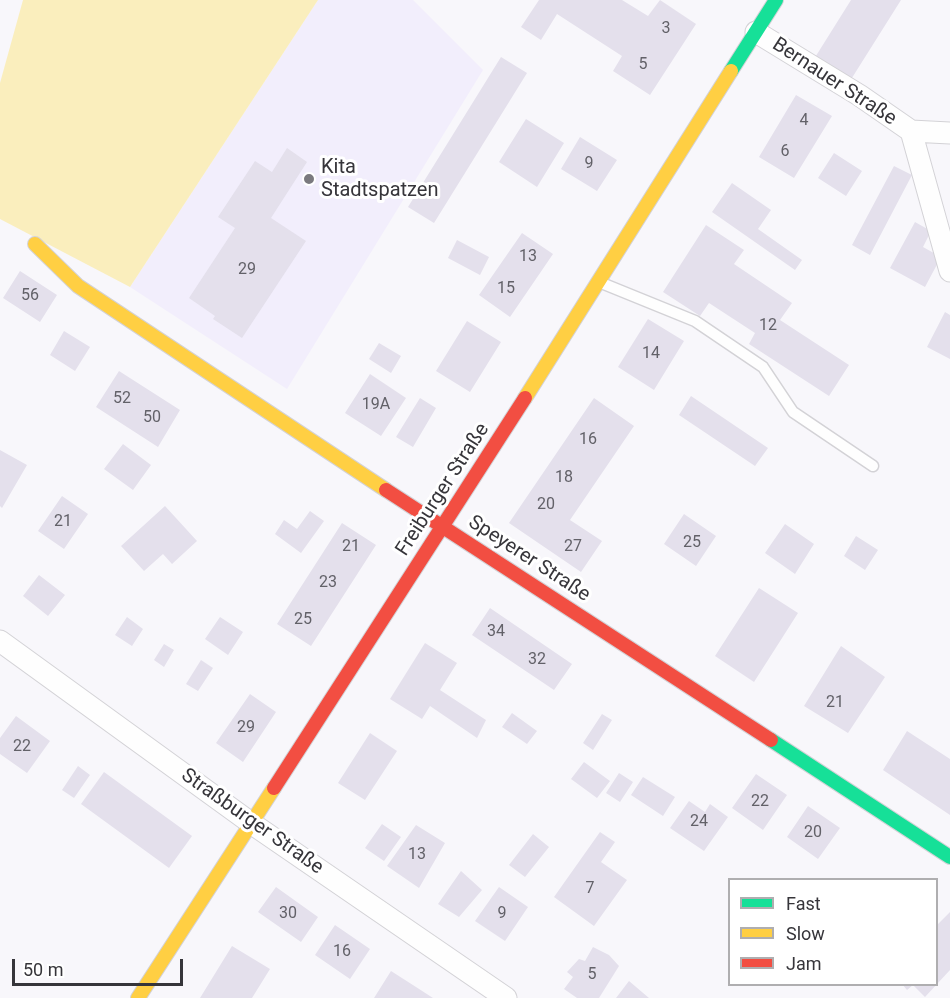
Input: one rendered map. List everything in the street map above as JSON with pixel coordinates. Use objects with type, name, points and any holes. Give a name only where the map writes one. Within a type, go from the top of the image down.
[{"type":"street","name":"Freiburger Straße","points":[[138,998],[444,527],[776,0]]},
{"type":"street","name":"Bernauer Straße","points":[[756,32],[859,95],[911,131],[950,133]]},
{"type":"street","name":"Bernauer Straße","points":[[911,131],[950,271]]},
{"type":"street","name":"Speyerer Straße","points":[[35,244],[78,286],[950,857]]},
{"type":"street","name":"Straßburger Straße","points":[[0,641],[251,823],[506,998]]},
{"type":"lane","points":[[598,282],[695,321],[763,367],[793,412],[873,466]]},
{"type":"shaded area","points":[[23,0],[318,0],[130,287],[0,219],[0,83]]},
{"type":"shaded area","name":"Kita Stadtspatzen","points":[[318,0],[413,0],[483,70],[287,389],[130,287]]},
{"type":"building","points":[[539,0],[622,0],[648,16],[660,0],[696,24],[650,95],[613,71],[622,56],[557,14],[541,40],[521,27]]},
{"type":"building","points":[[851,0],[901,0],[850,81],[814,59]]},
{"type":"building","points":[[501,57],[527,73],[434,223],[408,207]]},
{"type":"building","points":[[796,95],[832,116],[794,178],[759,157]]},
{"type":"building","points":[[526,119],[564,143],[537,187],[499,162]]},
{"type":"building","points":[[580,137],[617,160],[597,191],[561,169]]},
{"type":"building","name":"Kita Stadtspatzen","points":[[287,148],[307,162],[271,218],[306,241],[242,338],[213,319],[215,316],[189,298],[235,228],[218,217],[255,161],[272,172]]},
{"type":"building","points":[[834,153],[862,171],[846,196],[818,178]]},
{"type":"building","points":[[894,166],[912,175],[870,255],[852,245]]},
{"type":"building","points":[[732,183],[771,210],[758,229],[802,260],[795,270],[712,212]]},
{"type":"building","points":[[915,222],[931,231],[923,247],[941,257],[925,287],[890,268]]},
{"type":"building","points":[[706,225],[744,250],[734,264],[792,303],[780,320],[849,365],[829,396],[749,344],[755,333],[709,303],[700,316],[663,292]]},
{"type":"building","points":[[522,233],[553,254],[510,317],[479,295]]},
{"type":"building","points":[[457,240],[489,257],[480,275],[448,258]]},
{"type":"building","points":[[20,271],[57,295],[40,322],[3,298]]},
{"type":"building","points":[[945,312],[950,315],[950,359],[927,347]]},
{"type":"building","points":[[648,319],[684,341],[654,390],[618,367]]},
{"type":"building","points":[[467,321],[501,342],[470,392],[436,371]]},
{"type":"building","points":[[64,331],[90,347],[75,371],[50,355]]},
{"type":"building","points":[[379,343],[401,356],[391,373],[369,359]]},
{"type":"building","points":[[119,371],[180,410],[158,447],[96,407]]},
{"type":"building","points":[[370,374],[406,398],[381,436],[345,413]]},
{"type":"building","points":[[691,396],[768,448],[755,466],[679,415]]},
{"type":"building","points":[[420,398],[436,408],[413,447],[396,437]]},
{"type":"building","points":[[594,398],[634,426],[570,520],[602,541],[581,572],[509,523]]},
{"type":"building","points":[[123,444],[151,465],[133,490],[104,469]]},
{"type":"building","points":[[0,450],[27,465],[2,508],[0,506]]},
{"type":"building","points":[[62,496],[88,514],[64,549],[38,531]]},
{"type":"building","points":[[165,506],[197,541],[172,564],[163,554],[144,571],[121,546]]},
{"type":"building","points":[[310,511],[324,521],[301,553],[275,534],[284,520],[297,529]]},
{"type":"building","points":[[684,514],[716,536],[696,566],[664,544]]},
{"type":"building","points":[[342,523],[376,545],[311,646],[277,624]]},
{"type":"building","points":[[785,524],[814,544],[795,574],[765,553]]},
{"type":"building","points":[[856,536],[878,550],[865,570],[844,556]]},
{"type":"building","points":[[39,575],[65,595],[48,616],[23,596]]},
{"type":"building","points":[[759,588],[798,613],[754,682],[715,656]]},
{"type":"building","points":[[490,608],[572,664],[554,690],[472,635]]},
{"type":"building","points":[[127,617],[143,629],[132,646],[115,635]]},
{"type":"building","points":[[220,617],[243,632],[228,655],[205,639]]},
{"type":"building","points":[[425,643],[457,663],[440,690],[486,720],[477,738],[430,706],[422,719],[390,699]]},
{"type":"building","points":[[164,644],[174,650],[164,667],[154,660]]},
{"type":"building","points":[[841,646],[885,677],[848,733],[804,706]]},
{"type":"building","points":[[201,660],[213,668],[198,691],[186,684]]},
{"type":"building","points":[[250,694],[276,712],[243,762],[216,743]]},
{"type":"building","points":[[512,713],[537,731],[527,744],[502,727]]},
{"type":"building","points":[[602,714],[612,720],[593,750],[583,743]]},
{"type":"building","points":[[16,716],[50,741],[27,773],[0,754],[0,738]]},
{"type":"building","points":[[907,731],[950,759],[950,815],[883,770]]},
{"type":"building","points":[[370,733],[397,751],[365,800],[338,783]]},
{"type":"building","points":[[584,762],[610,781],[597,798],[571,779]]},
{"type":"building","points":[[78,766],[90,775],[74,798],[62,790]]},
{"type":"building","points":[[104,772],[192,836],[169,868],[81,804]]},
{"type":"building","points":[[619,773],[633,782],[620,802],[606,793]]},
{"type":"building","points":[[756,774],[787,795],[763,830],[732,808]]},
{"type":"building","points":[[643,777],[675,797],[663,816],[631,795]]},
{"type":"building","points":[[689,801],[705,812],[710,804],[728,817],[704,851],[670,828]]},
{"type":"building","points":[[808,806],[840,828],[818,859],[787,837]]},
{"type":"building","points":[[382,824],[401,837],[384,861],[365,848]]},
{"type":"building","points":[[416,825],[445,843],[419,888],[387,866]]},
{"type":"building","points":[[600,832],[615,842],[601,862],[627,880],[594,926],[554,897]]},
{"type":"building","points":[[533,834],[549,847],[525,877],[509,865]]},
{"type":"building","points":[[461,871],[482,890],[459,917],[438,904]]},
{"type":"building","points":[[276,887],[318,917],[301,942],[258,912]]},
{"type":"building","points":[[499,887],[528,907],[505,941],[475,921]]},
{"type":"building","points":[[950,912],[950,970],[938,983],[938,924]]},
{"type":"building","points":[[335,925],[370,949],[350,979],[315,955]]},
{"type":"building","points":[[232,946],[270,969],[252,998],[200,998]]},
{"type":"building","points":[[593,947],[609,955],[619,966],[599,998],[577,998],[564,989],[573,977],[567,972],[579,959],[585,961]]},
{"type":"building","points":[[391,971],[416,987],[433,998],[374,998]]},
{"type":"building","points":[[629,981],[649,998],[616,998]]},
{"type":"building","points":[[914,986],[935,986],[925,997]]},
{"type":"traffic: fast","points":[[731,71],[776,0]]},
{"type":"traffic: fast","points":[[771,740],[950,857]]},
{"type":"traffic: slow","points":[[525,398],[731,71]]},
{"type":"traffic: slow","points":[[35,244],[78,286],[386,490]]},
{"type":"traffic: slow","points":[[138,998],[274,788]]},
{"type":"traffic: jam","points":[[274,788],[525,398]]},
{"type":"traffic: jam","points":[[386,490],[771,740]]},
{"type":"place","name":"Kita Stadtspatzen","points":[[309,179]]}]
